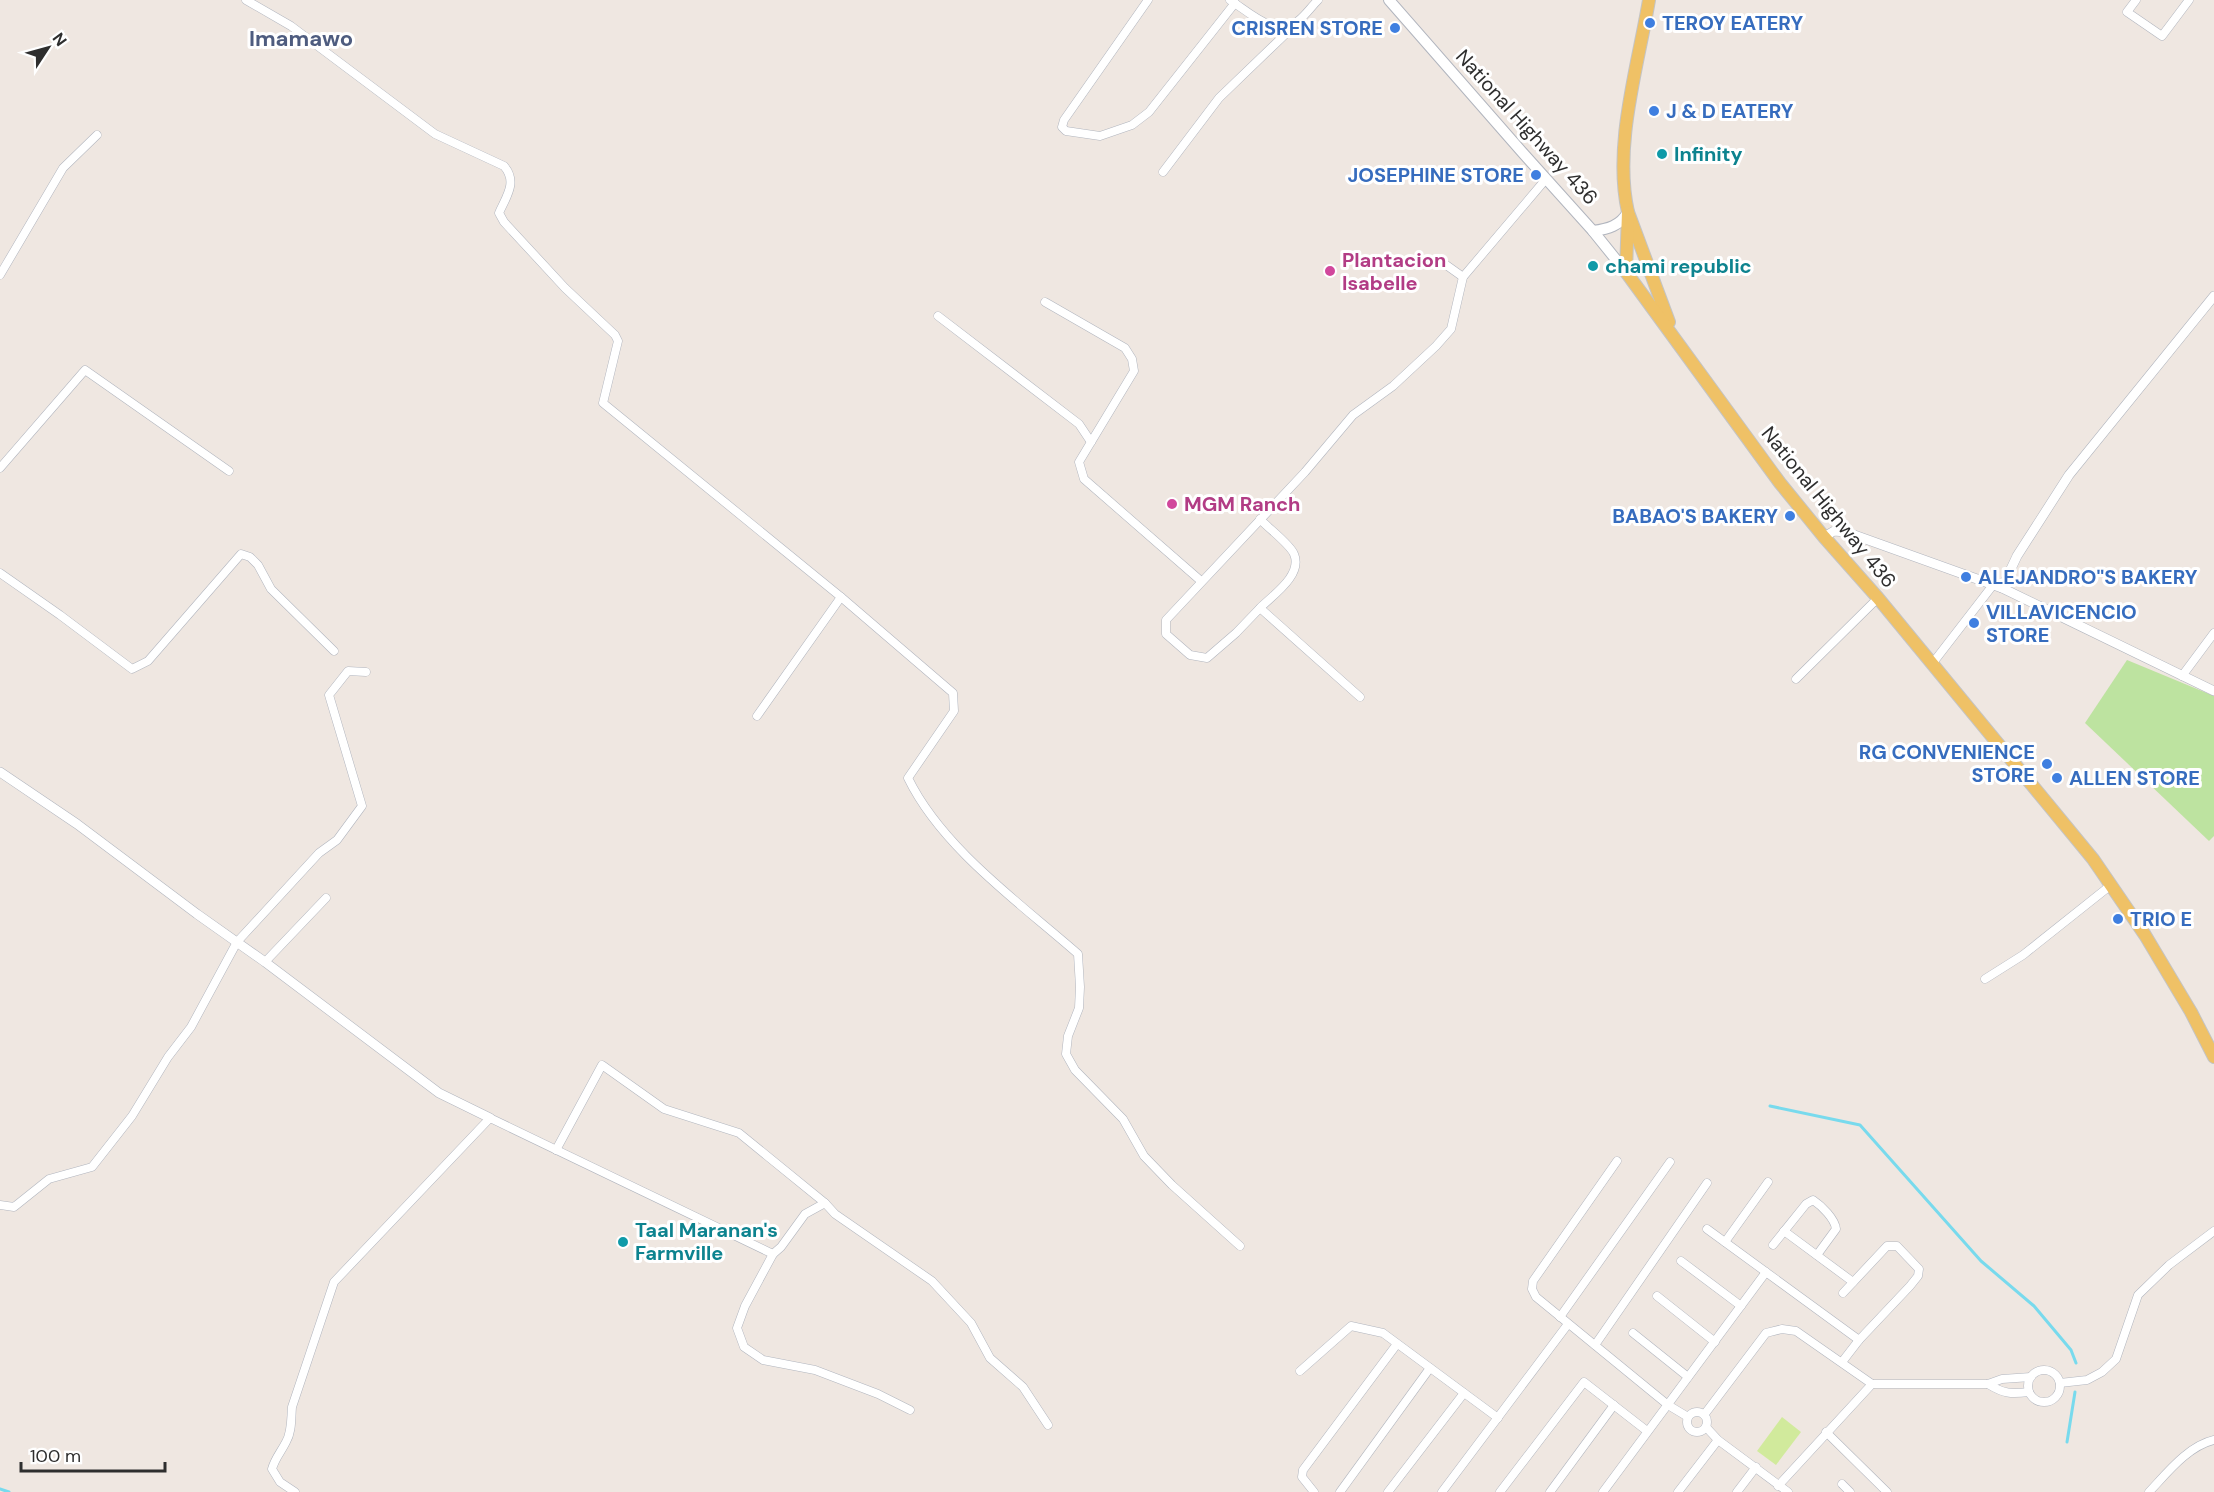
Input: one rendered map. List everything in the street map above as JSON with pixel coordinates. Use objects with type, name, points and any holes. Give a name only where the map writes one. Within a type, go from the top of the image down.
[{"type":"main road","name":"National Highway 436","points":[[1389,0],[1593,231],[1626,272],[1780,483],[2071,830],[2111,885],[2156,954],[2191,1012],[2214,1057]]},
{"type":"main road","points":[[1649,0],[1631,91],[1624,163],[1625,199],[1674,337]]},
{"type":"main road","points":[[1593,231],[1612,227],[1622,221],[1628,212]]},
{"type":"main road","points":[[1626,272],[1628,212]]},
{"type":"street","points":[[246,0],[291,26],[435,134],[504,166],[510,173],[511,186],[499,213],[504,222],[565,288],[615,335],[618,342],[603,403],[841,597],[953,693],[954,711],[908,778],[920,802],[975,863],[1078,954],[1079,1008],[1068,1036],[1066,1054],[1075,1070],[1123,1119],[1144,1156],[1172,1185],[1240,1246]]},
{"type":"street","points":[[1148,0],[1064,120],[1062,127],[1066,131],[1100,135],[1132,125],[1149,112],[1232,2],[1274,28],[1283,28],[1297,23]]},
{"type":"street","points":[[1163,172],[1219,98],[1297,23],[1317,0]]},
{"type":"street","points":[[2136,0],[2127,12],[2162,36],[2189,0]]},
{"type":"street","points":[[0,274],[63,168],[97,135]]},
{"type":"street","points":[[1260,519],[1294,553],[1296,564],[1291,578],[1236,633],[1207,658],[1190,655],[1166,634],[1166,620],[1201,581],[1260,519],[1305,472],[1353,415],[1393,386],[1452,329],[1463,277],[1546,179]]},
{"type":"street","points":[[1442,262],[1463,277]]},
{"type":"street","points":[[1932,664],[1998,587],[2069,475],[2214,296]]},
{"type":"street","points":[[1045,302],[1125,348],[1132,359],[1134,371],[1079,462],[1084,479],[1201,581]]},
{"type":"street","points":[[938,316],[1079,424],[1091,442]]},
{"type":"street","points":[[0,468],[85,370],[229,471]]},
{"type":"street","points":[[1824,537],[1834,531],[1846,532],[1998,587],[2214,691]]},
{"type":"street","points":[[0,573],[132,669],[148,662],[241,554],[250,557],[258,565],[270,589],[334,651]]},
{"type":"street","points":[[757,716],[841,597]]},
{"type":"street","points":[[1796,679],[1878,598]]},
{"type":"street","points":[[1260,608],[1360,697]]},
{"type":"street","points":[[2182,676],[2214,633]]},
{"type":"street","points":[[0,1205],[14,1207],[50,1179],[92,1167],[132,1116],[168,1057],[191,1027],[237,942],[320,853],[337,840],[362,806],[329,695],[348,671],[366,672]]},
{"type":"street","points":[[0,772],[77,824],[439,1093],[773,1254]]},
{"type":"street","points":[[1985,979],[2023,955],[2111,885]]},
{"type":"street","points":[[265,962],[327,898]]},
{"type":"street","points":[[556,1150],[602,1065],[664,1108],[739,1133],[825,1203],[835,1214],[932,1281],[971,1323],[990,1358],[1023,1387],[1048,1425]]},
{"type":"street","points":[[295,1492],[280,1482],[272,1469],[275,1458],[288,1441],[292,1407],[334,1282],[490,1118]]},
{"type":"street","points":[[1617,1161],[1533,1281],[1532,1289],[1536,1297],[1568,1324],[1668,1405],[1688,1417]]},
{"type":"street","points":[[1560,1317],[1670,1162]]},
{"type":"street","points":[[1725,1242],[1768,1182]]},
{"type":"street","points":[[1595,1346],[1707,1183]]},
{"type":"street","points":[[1773,1245],[1806,1204],[1813,1200],[1836,1224],[1836,1229],[1817,1255]]},
{"type":"street","points":[[825,1203],[805,1214],[781,1247],[773,1254],[745,1306],[737,1328],[744,1347],[763,1360],[814,1370],[879,1394],[910,1410]]},
{"type":"street","points":[[1707,1229],[1859,1340]]},
{"type":"street","points":[[1784,1231],[1853,1282]]},
{"type":"street","points":[[2060,1383],[2087,1380],[2102,1372],[2116,1359],[2138,1294],[2169,1265],[2214,1231]]},
{"type":"street","points":[[1842,1362],[1859,1340],[1910,1286],[1918,1276],[1919,1269],[1897,1246],[1892,1244],[1881,1251],[1843,1293]]},
{"type":"street","points":[[1681,1261],[1742,1306]]},
{"type":"street","points":[[1603,1492],[1766,1272]]},
{"type":"street","points":[[1657,1296],[1714,1342]]},
{"type":"street","points":[[1442,1492],[1568,1324]]},
{"type":"street","points":[[1300,1371],[1351,1326],[1383,1333],[1498,1418]]},
{"type":"street","points":[[1704,1415],[1766,1333],[1782,1329],[1796,1331],[1872,1384],[1988,1384],[2002,1379],[2031,1377]]},
{"type":"street","points":[[1633,1333],[1688,1377]]},
{"type":"street","points":[[1314,1492],[1302,1477],[1303,1470],[1397,1344]]},
{"type":"street","points":[[1340,1492],[1430,1368]]},
{"type":"street","points":[[2039,1370],[2055,1373],[2060,1383],[2056,1398],[2046,1403],[2036,1401],[2029,1392],[2031,1377],[2039,1370]]},
{"type":"street","points":[[1500,1492],[1584,1382],[1647,1431]]},
{"type":"street","points":[[1778,1486],[1872,1384]]},
{"type":"street","points":[[1988,1384],[2001,1392],[2014,1394],[2029,1392]]},
{"type":"street","points":[[1388,1492],[1464,1393]]},
{"type":"street","points":[[1550,1492],[1614,1406]]},
{"type":"street","points":[[1688,1417],[1694,1413],[1704,1415]]},
{"type":"street","points":[[1688,1417],[1688,1426],[1692,1431],[1701,1432],[1706,1427],[1707,1421],[1704,1415]]},
{"type":"street","points":[[1706,1427],[1718,1440],[1788,1492]]},
{"type":"street","points":[[1826,1432],[1887,1492]]},
{"type":"street","points":[[1678,1492],[1718,1440]]},
{"type":"street","points":[[2149,1492],[2184,1456],[2207,1441],[2214,1440]]},
{"type":"street","points":[[1737,1492],[1756,1467]]},
{"type":"street","points":[[1842,1484],[1850,1492]]},
{"type":"green space","points":[[2127,660],[2214,696],[2214,836],[2209,841],[2085,723]]},
{"type":"green space","points":[[1782,1417],[1801,1432],[1776,1465],[1757,1451]]},
{"type":"waterway","points":[[1770,1106],[1860,1125],[1981,1261],[2034,1306],[2071,1350],[2076,1363]]},
{"type":"waterway","points":[[2067,1442],[2075,1392]]},
{"type":"waterway","points":[[0,1489],[9,1492]]},
{"type":"place","name":"TEROY EATERY","points":[[1650,23]]},
{"type":"place","name":"CRISREN STORE","points":[[1395,28]]},
{"type":"place","name":"J & D EATERY","points":[[1654,111]]},
{"type":"place","name":"Infinity","points":[[1662,154]]},
{"type":"place","name":"JOSEPHINE STORE","points":[[1536,175]]},
{"type":"place","name":"chami republic","points":[[1593,266]]},
{"type":"place","name":"Plantacion Isabelle","points":[[1330,271]]},
{"type":"place","name":"MGM Ranch","points":[[1172,504]]},
{"type":"place","name":"BABAO'S BAKERY","points":[[1790,516]]},
{"type":"place","name":"ALEJANDRO''S BAKERY","points":[[1966,577]]},
{"type":"place","name":"VILLAVICENCIO STORE","points":[[1974,623]]},
{"type":"place","name":"RG CONVENIENCE STORE","points":[[2047,764]]},
{"type":"place","name":"ALLEN STORE","points":[[2057,778]]},
{"type":"place","name":"TRIO E","points":[[2118,919]]},
{"type":"place","name":"Taal Maranan's Farmville","points":[[623,1242]]},
{"type":"district","name":"Imamawo","points":[[301,38]]}]
